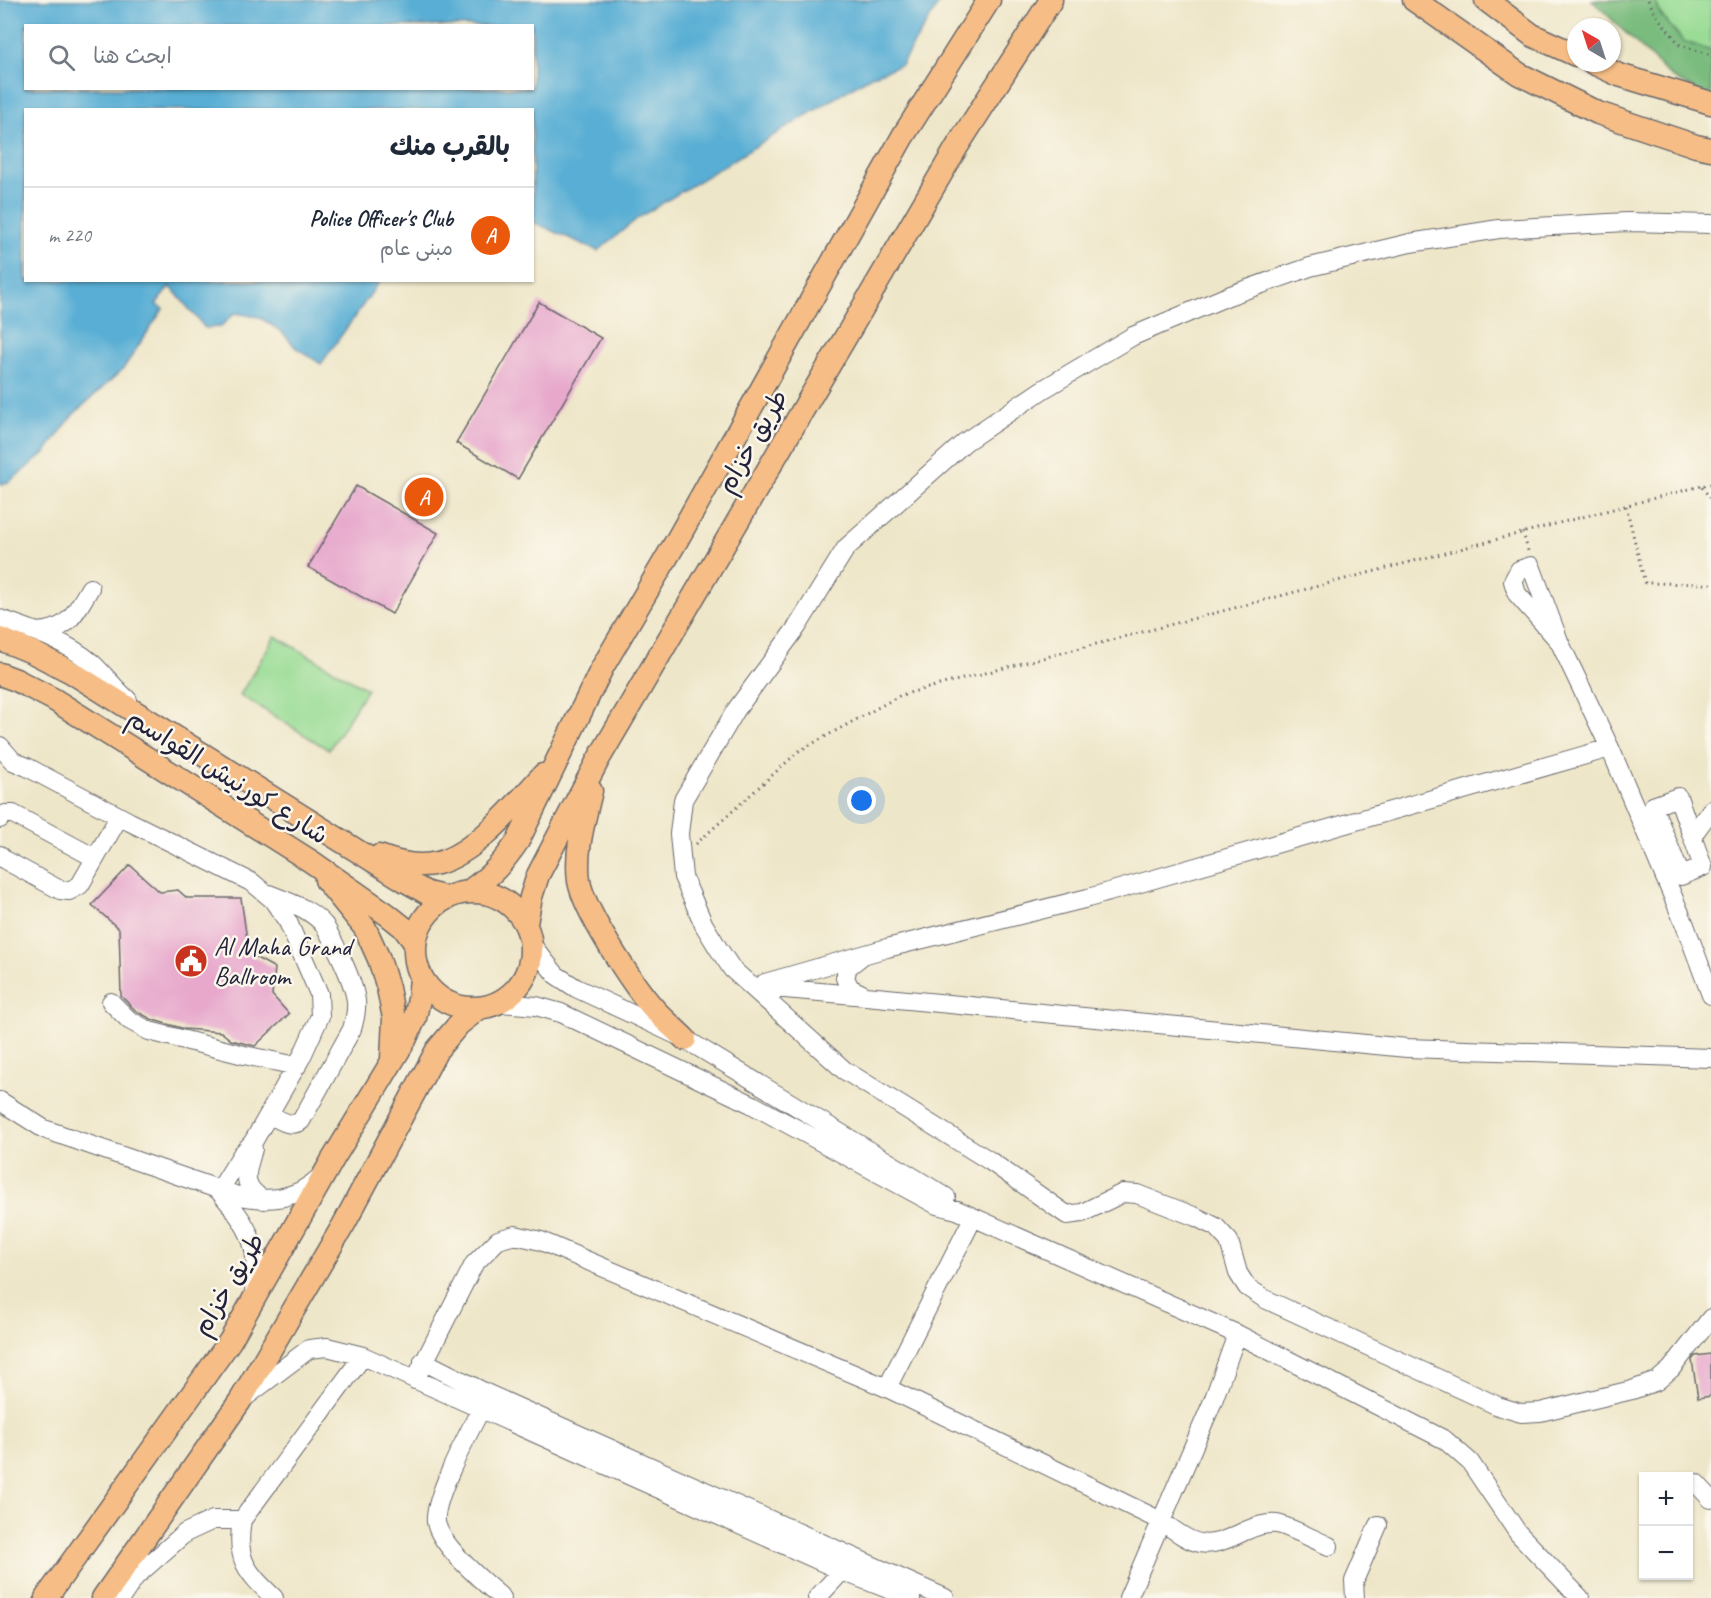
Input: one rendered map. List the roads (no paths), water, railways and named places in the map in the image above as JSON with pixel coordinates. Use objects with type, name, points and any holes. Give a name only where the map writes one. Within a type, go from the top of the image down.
[{"type":"main road","name":"طريق خزام","points":[[469,891],[490,877],[518,841],[602,669],[683,530],[903,136],[990,0]]},
{"type":"main road","points":[[1414,0],[1519,74],[1598,113],[1696,147],[1711,149]]},
{"type":"main road","points":[[1486,0],[1532,35],[1567,51]]},
{"type":"main road","name":"طريق خزام","points":[[526,923],[538,875],[598,760],[958,145],[1050,4]]},
{"type":"main road","points":[[1612,72],[1711,103]]},
{"type":"main road","name":"شارع كورنيش القواسم","points":[[0,639],[32,652],[70,672],[427,893],[447,898]]},
{"type":"main road","name":"شارع كورنيش القواسم","points":[[0,674],[53,699],[312,862],[388,915],[415,943]]},
{"type":"main road","points":[[353,848],[402,864],[437,863],[460,853],[483,836],[558,759]]},
{"type":"main road","points":[[598,760],[578,846],[579,883],[592,917],[640,992],[685,1039]]},
{"type":"main road","points":[[312,862],[365,928],[379,959],[394,1018],[392,1064]]},
{"type":"main road","points":[[469,891],[492,894],[512,905],[526,923],[532,945],[530,968],[519,988],[501,1003],[478,1009],[455,1006],[435,996],[421,978],[415,961],[415,943],[420,924],[432,909],[447,898],[469,891]]},
{"type":"main road","name":"طريق خزام","points":[[46,1598],[230,1341],[333,1159],[392,1064],[415,1018],[421,978]]},
{"type":"main road","points":[[103,1598],[240,1401],[344,1224],[437,1050],[459,1024],[478,1009]]},
{"type":"main road","points":[[135,1577],[172,1500]]},
{"type":"street","points":[[1711,224],[1628,222],[1499,229],[1410,243],[1310,267],[1228,296],[1133,336],[1042,390],[965,442],[846,548],[797,627],[736,710],[683,800],[679,834],[683,877],[704,924],[732,969],[844,1070],[990,1161],[1067,1215],[1082,1213],[1123,1193],[1137,1194],[1196,1217],[1216,1227],[1229,1241],[1238,1274],[1247,1287],[1265,1299],[1498,1406],[1521,1413],[1540,1412],[1632,1390],[1657,1381],[1671,1369],[1711,1318]]},
{"type":"street","points":[[36,632],[52,630],[70,620],[90,588]]},
{"type":"street","name":"شارع كورنيش القواسم","points":[[0,619],[36,632],[80,654],[126,698],[162,728]]},
{"type":"street","points":[[70,620],[72,638],[80,654]]},
{"type":"street","points":[[1559,641],[1610,748],[1685,925],[1711,995]]},
{"type":"street","points":[[0,733],[27,767]]},
{"type":"street","points":[[0,746],[13,761],[119,817],[253,883],[267,893],[304,908],[319,919],[330,935],[353,988],[357,1003],[355,1020],[301,1121],[290,1125],[269,1114]]},
{"type":"street","points":[[751,986],[1088,898],[1610,748]]},
{"type":"street","points":[[1692,836],[1711,810]]},
{"type":"street","points":[[0,819],[5,814],[13,814],[95,858]]},
{"type":"street","points":[[0,855],[35,877],[65,891],[80,885],[119,817]]},
{"type":"street","points":[[219,1191],[242,1154],[253,1142],[297,1066],[320,1016],[319,994],[288,922],[267,893]]},
{"type":"street","points":[[532,945],[556,975],[576,988],[685,1039],[944,1195],[965,1214]]},
{"type":"street","points":[[863,955],[848,967],[845,978],[850,988],[866,996]]},
{"type":"street","points":[[751,986],[1407,1048],[1711,1058]]},
{"type":"street","points":[[111,1002],[129,1020],[149,1031],[297,1066]]},
{"type":"street","points":[[501,1003],[536,1005],[561,1013],[751,1104],[937,1205],[965,1214],[1237,1334],[1445,1440],[1470,1462],[1518,1533],[1580,1598]]},
{"type":"street","points":[[0,1101],[44,1129],[219,1191],[264,1200],[284,1198],[313,1184],[333,1159]]},
{"type":"street","points":[[253,1142],[246,1177],[253,1191],[264,1200]]},
{"type":"street","points":[[219,1191],[240,1215],[250,1233],[255,1266],[252,1302]]},
{"type":"street","points":[[887,1388],[965,1214]]},
{"type":"street","points":[[415,1380],[474,1264],[498,1239],[515,1235],[541,1241],[887,1388],[1161,1521],[1199,1545],[1222,1542],[1255,1526],[1277,1524],[1329,1546]]},
{"type":"street","points":[[1127,1597],[1213,1401],[1237,1334]]},
{"type":"street","points":[[240,1401],[309,1349],[327,1347],[363,1356],[415,1380],[485,1401],[846,1564],[911,1598]]},
{"type":"street","points":[[274,1598],[252,1578],[242,1556],[239,1538],[242,1520],[363,1356]]},
{"type":"street","points":[[423,1361],[485,1401]]},
{"type":"street","points":[[485,1401],[437,1503],[436,1523],[445,1541],[461,1561],[502,1598]]},
{"type":"street","points":[[1695,1483],[1711,1499]]},
{"type":"street","points":[[121,1598],[135,1577],[185,1533],[213,1520],[242,1520]]},
{"type":"street","points":[[1355,1598],[1354,1581],[1378,1525]]},
{"type":"street","points":[[817,1598],[846,1564]]},
{"type":"street","points":[[846,1564],[945,1598]]},
{"type":"water","points":[[0,0],[941,0],[901,65],[871,76],[638,218],[598,251],[534,222],[534,108],[24,108],[24,282],[379,282],[321,364],[295,347],[282,332],[259,317],[235,313],[220,327],[205,328],[170,286],[156,304],[163,309],[123,369],[73,415],[45,453],[9,482],[0,484]]},
{"type":"place","name":"Police Officer's Club","points":[[424,497]]},
{"type":"place","name":"Al Maha Grand Ballroom","points":[[191,961]]}]
